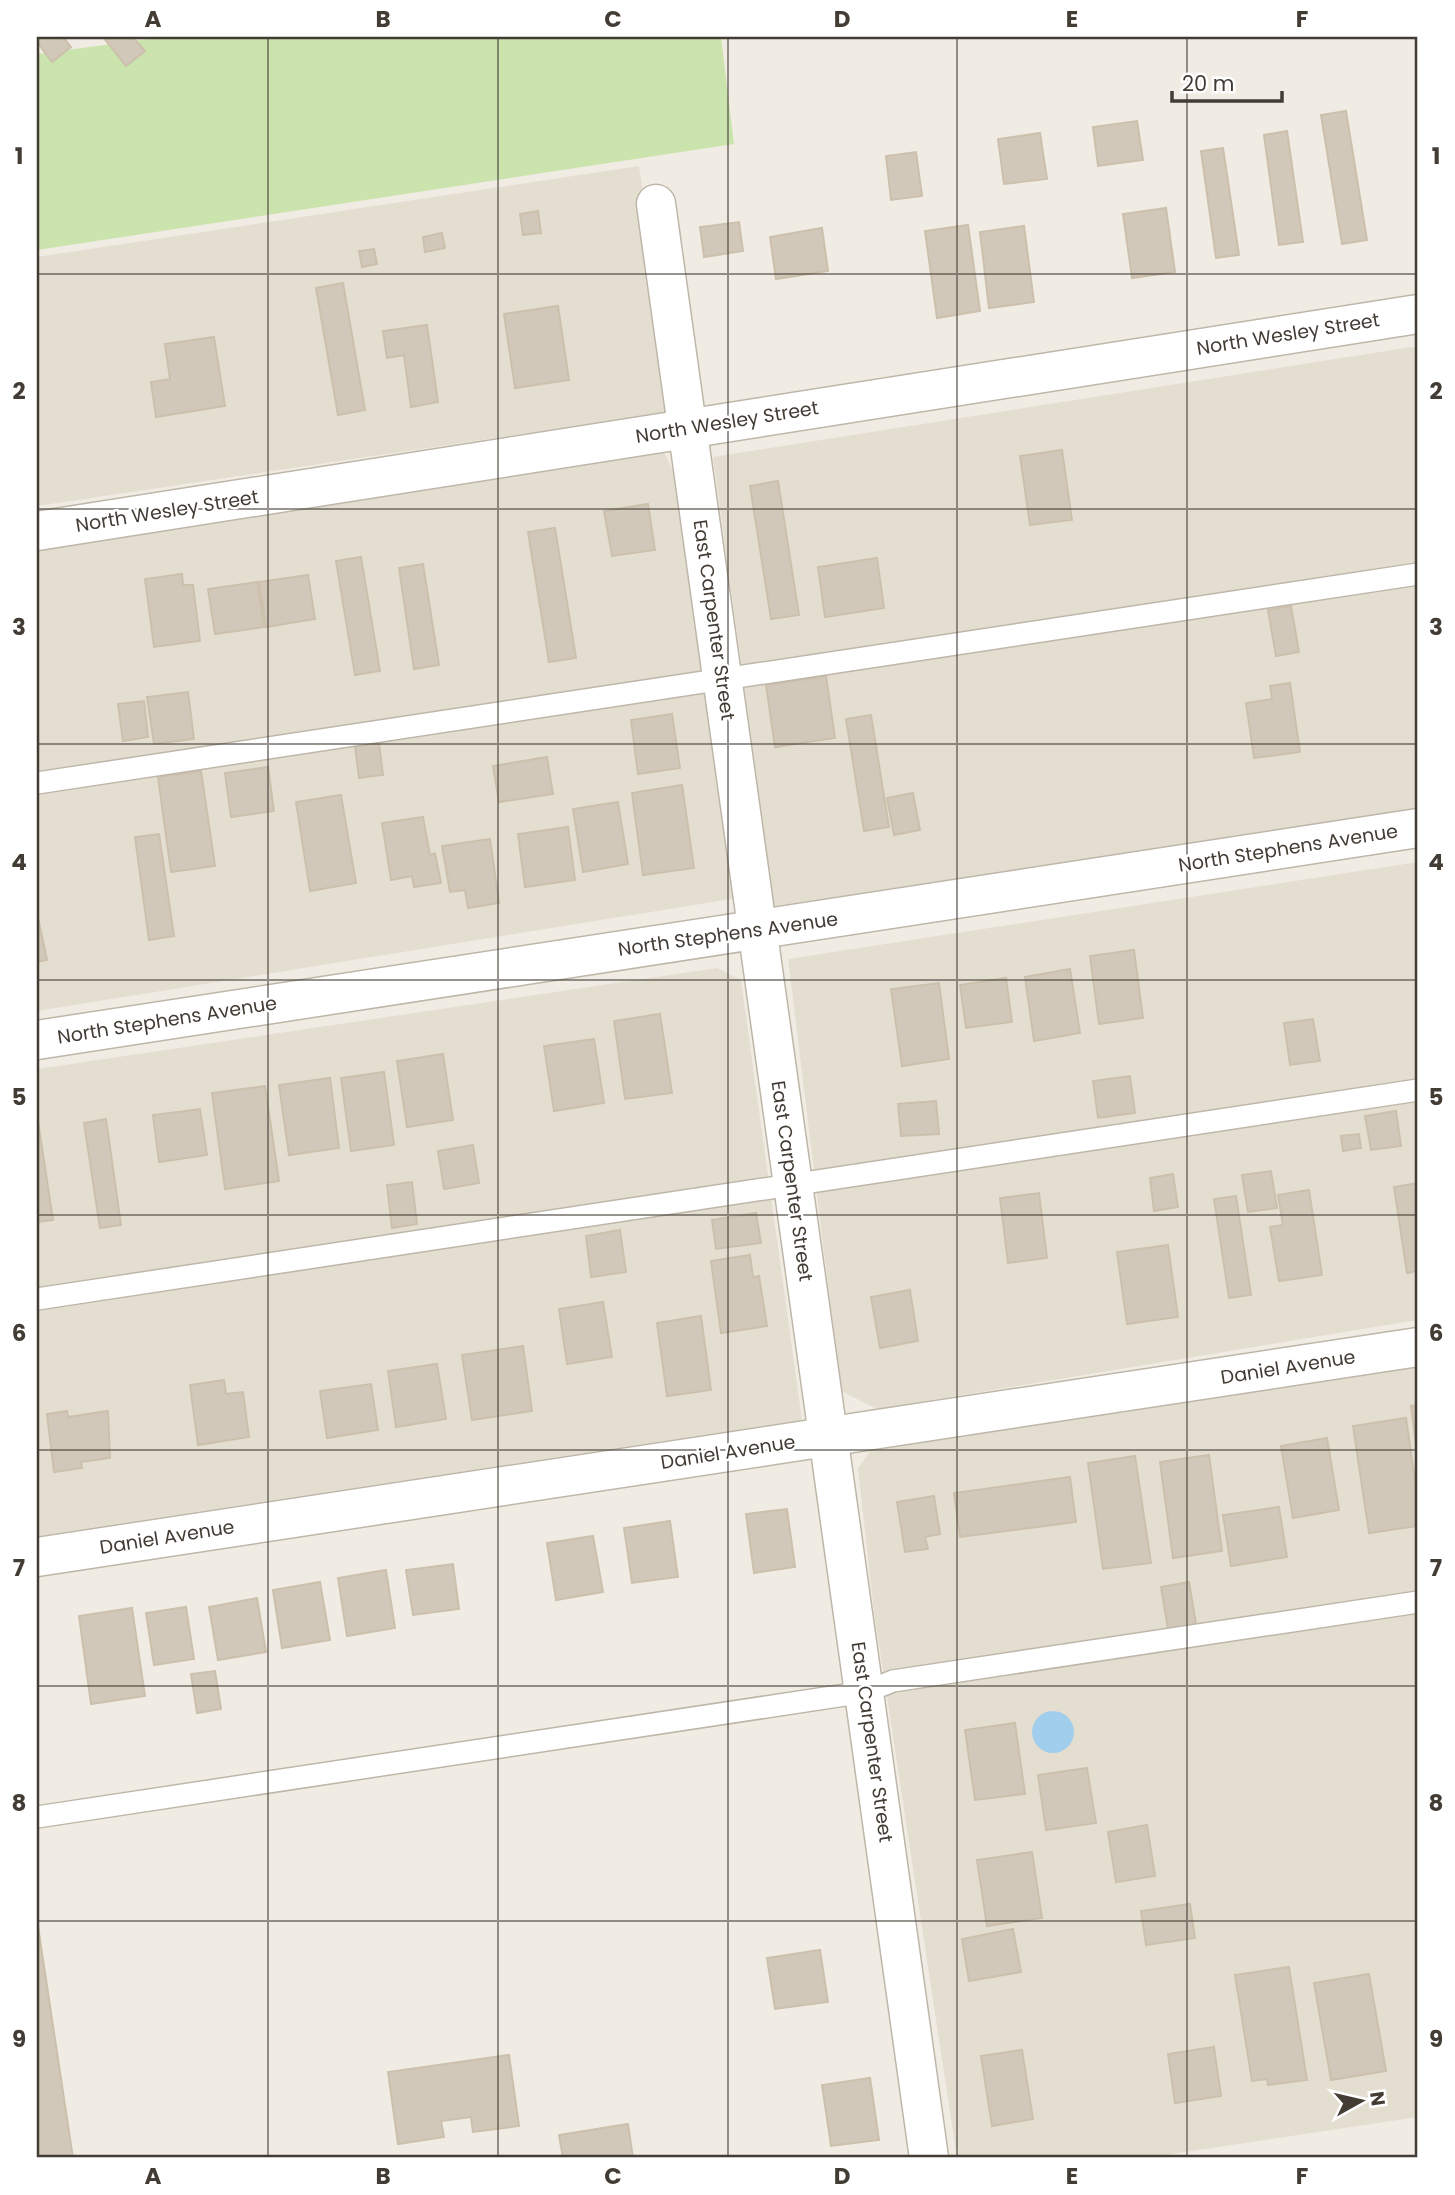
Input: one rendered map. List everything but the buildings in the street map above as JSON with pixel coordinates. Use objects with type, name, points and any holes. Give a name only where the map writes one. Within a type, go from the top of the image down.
[{"type":"street","name":"East Carpenter Street","points":[[656,204],[929,2158]]},
{"type":"street","name":"North Wesley Street","points":[[37,531],[1418,314]]},
{"type":"street","name":"North Stephens Avenue","points":[[37,1040],[1418,828]]},
{"type":"street","name":"Daniel Avenue","points":[[37,1557],[1418,1347]]},
{"type":"lane","points":[[37,783],[1418,573]]},
{"type":"lane","points":[[37,1299],[1418,1090]]},
{"type":"lane","points":[[37,1817],[865,1692],[893,1681],[1418,1602]]},
{"type":"shaded area","points":[[639,166],[676,411],[37,506],[37,257]]},
{"type":"shaded area","points":[[1418,346],[1418,810],[774,906],[713,457]]},
{"type":"shaded area","points":[[664,452],[675,475],[738,898],[37,1011],[37,550]]},
{"type":"shaded area","points":[[1418,862],[1418,1320],[877,1409],[841,1391],[788,959]]},
{"type":"shaded area","points":[[717,968],[741,980],[802,1420],[37,1536],[37,1069]]},
{"type":"shaded area","points":[[1418,1365],[1418,2117],[1145,2158],[957,2158],[874,1612],[858,1469],[872,1448]]},
{"type":"green space","points":[[164,37],[721,37],[734,144],[37,250],[37,54]]},
{"type":"water","points":[[1053,1711],[1068,1717],[1074,1732],[1068,1747],[1053,1753],[1038,1747],[1032,1732],[1038,1717]]}]
